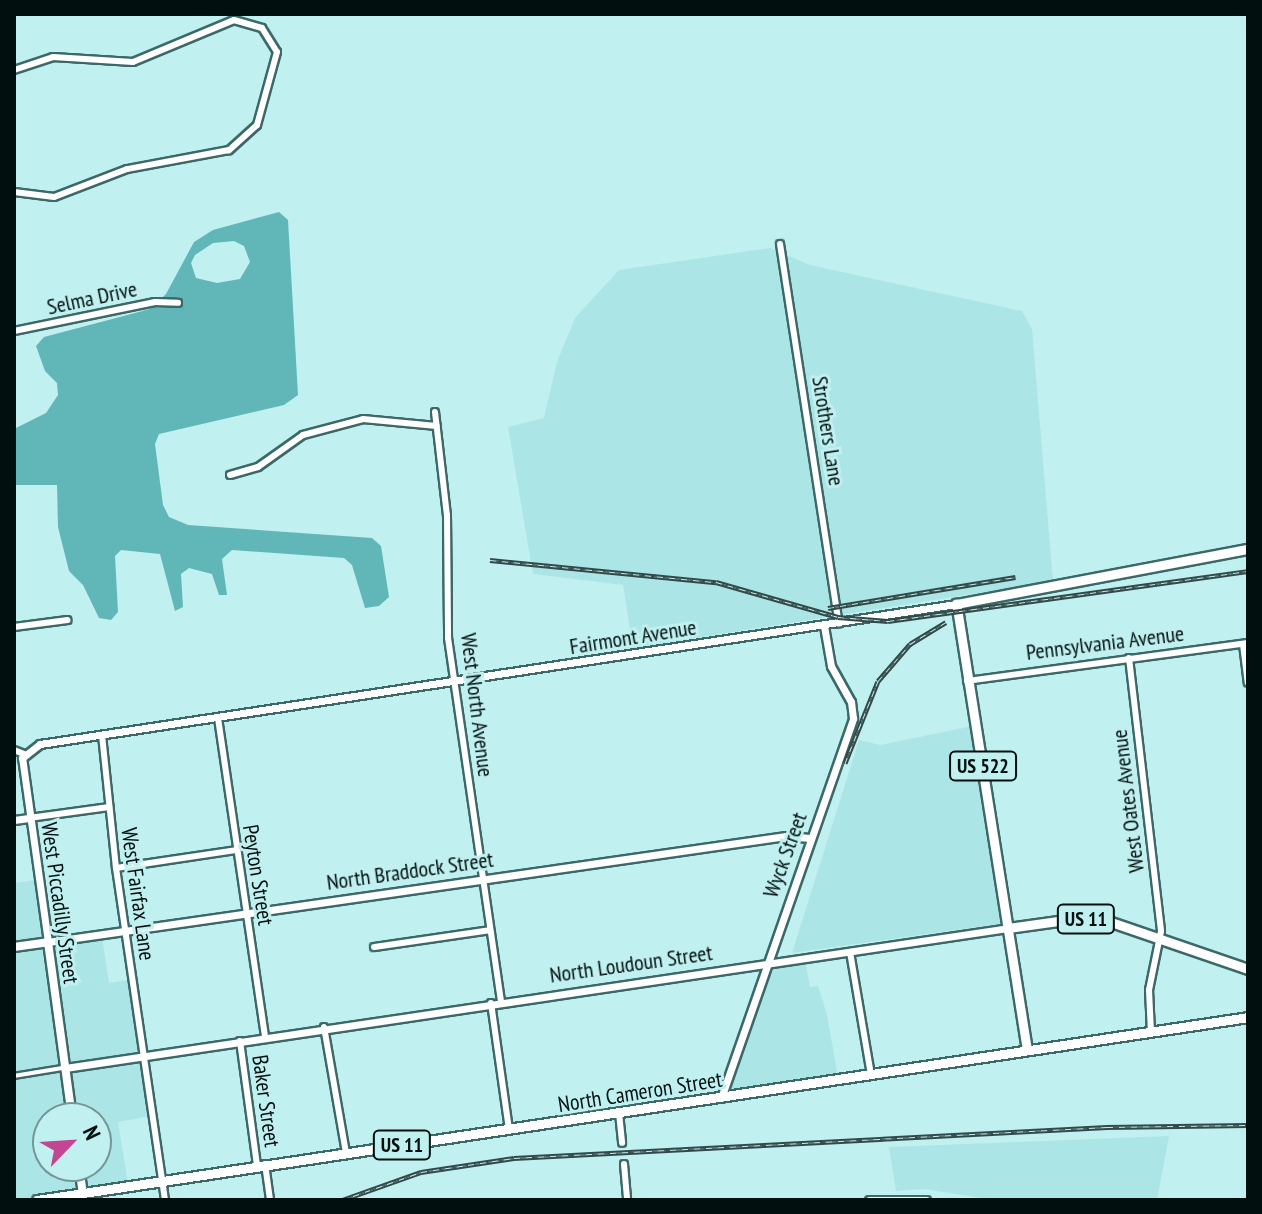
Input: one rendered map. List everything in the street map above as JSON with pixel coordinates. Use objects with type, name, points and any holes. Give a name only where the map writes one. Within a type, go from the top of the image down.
[{"type":"main road","name":"Fairmont Avenue","points":[[956,604],[1248,549]]},
{"type":"main road","name":"US 522","points":[[956,604],[1008,928]]},
{"type":"main road","name":"North Loudoun Street","points":[[1008,928],[1097,920],[1248,969]]},
{"type":"main road","points":[[1008,928],[1027,1050]]},
{"type":"main road","name":"North Braddock Street","points":[[14,947],[48,942]]},
{"type":"main road","name":"West Piccadilly Street","points":[[48,942],[70,1102]]},
{"type":"main road","name":"North Cameron Street","points":[[37,1200],[83,1196],[261,1164],[509,1130],[1248,1017]]},
{"type":"street","points":[[14,70],[53,57],[133,62],[234,20],[262,28],[277,52],[257,125],[229,150],[112,173],[54,197],[14,192]]},
{"type":"street","name":"Strothers Lane","points":[[780,244],[839,623]]},
{"type":"street","name":"Selma Drive","points":[[14,331],[155,302],[178,303]]},
{"type":"street","name":"West North Avenue","points":[[435,412],[447,515],[454,682],[501,1001]]},
{"type":"street","points":[[230,475],[258,467],[303,435],[363,419],[437,426]]},
{"type":"street","name":"Fairmont Avenue","points":[[24,754],[40,744],[956,604]]},
{"type":"street","points":[[14,627],[68,620]]},
{"type":"street","name":"Wyck Street","points":[[721,1098],[771,962],[854,713],[831,666],[824,626]]},
{"type":"street","points":[[1246,644],[1248,683]]},
{"type":"street","name":"Pennsylvania Avenue","points":[[967,681],[1246,644]]},
{"type":"street","name":"West Oates Avenue","points":[[1129,658],[1161,939],[1149,990],[1151,1032]]},
{"type":"street","name":"Peyton Street","points":[[218,718],[265,1037]]},
{"type":"street","name":"West Fairfax Lane","points":[[102,735],[116,868],[165,1200]]},
{"type":"street","points":[[14,750],[24,754]]},
{"type":"street","name":"West Piccadilly Street","points":[[24,754],[29,818],[48,942]]},
{"type":"street","points":[[14,820],[109,807]]},
{"type":"street","name":"North Braddock Street","points":[[48,942],[786,836],[810,838]]},
{"type":"street","points":[[116,868],[236,850]]},
{"type":"street","name":"North Loudoun Street","points":[[14,1076],[324,1027],[1008,928]]},
{"type":"street","points":[[374,947],[490,930]]},
{"type":"street","points":[[850,952],[871,1075]]},
{"type":"street","points":[[491,1003],[509,1130]]},
{"type":"street","points":[[324,1027],[346,1153]]},
{"type":"street","name":"Baker Street","points":[[240,1041],[270,1200]]},
{"type":"street","points":[[619,1113],[622,1143]]},
{"type":"street","points":[[624,1164],[627,1200]]},
{"type":"street","points":[[869,1200],[926,1200]]},
{"type":"shaded area","points":[[279,212],[288,220],[298,395],[284,405],[159,434],[155,444],[163,505],[169,517],[188,525],[372,538],[381,546],[389,597],[379,606],[365,608],[352,565],[344,558],[232,550],[222,559],[227,595],[219,595],[212,574],[189,568],[181,574],[183,607],[175,611],[160,554],[121,550],[115,556],[118,612],[111,620],[99,618],[83,585],[69,571],[58,527],[57,485],[14,485],[14,429],[46,413],[58,395],[57,383],[45,371],[36,346],[44,337],[150,309],[166,294],[194,242],[213,230]],"holes":[[[234,241],[244,246],[250,262],[240,279],[217,283],[196,278],[191,263],[195,255],[213,243]]]},
{"type":"shaded area","points":[[770,248],[810,265],[1022,311],[1032,329],[1053,581],[633,648],[623,585],[533,574],[508,427],[544,418],[557,362],[575,318],[619,270]]},
{"type":"shaded area","points":[[973,726],[1004,923],[792,953],[859,740],[880,745]]},
{"type":"shaded area","points":[[35,880],[44,945],[102,937],[109,983],[129,980],[150,1116],[118,1122],[128,1184],[14,1200],[14,883]]},
{"type":"shaded area","points":[[805,960],[810,987],[818,986],[827,1015],[838,1077],[732,1092],[728,1087],[774,967]]},
{"type":"shaded area","points":[[1169,1136],[1157,1200],[995,1200],[924,1189],[896,1191],[889,1147]]},
{"type":"railway","points":[[490,560],[716,582],[838,617],[888,621],[1248,571]]},
{"type":"railway","points":[[828,608],[1015,577]]},
{"type":"railway","points":[[845,763],[878,681],[910,644],[946,622]]},
{"type":"railway","points":[[342,1200],[421,1172],[514,1158],[1107,1127],[1248,1125]]}]
